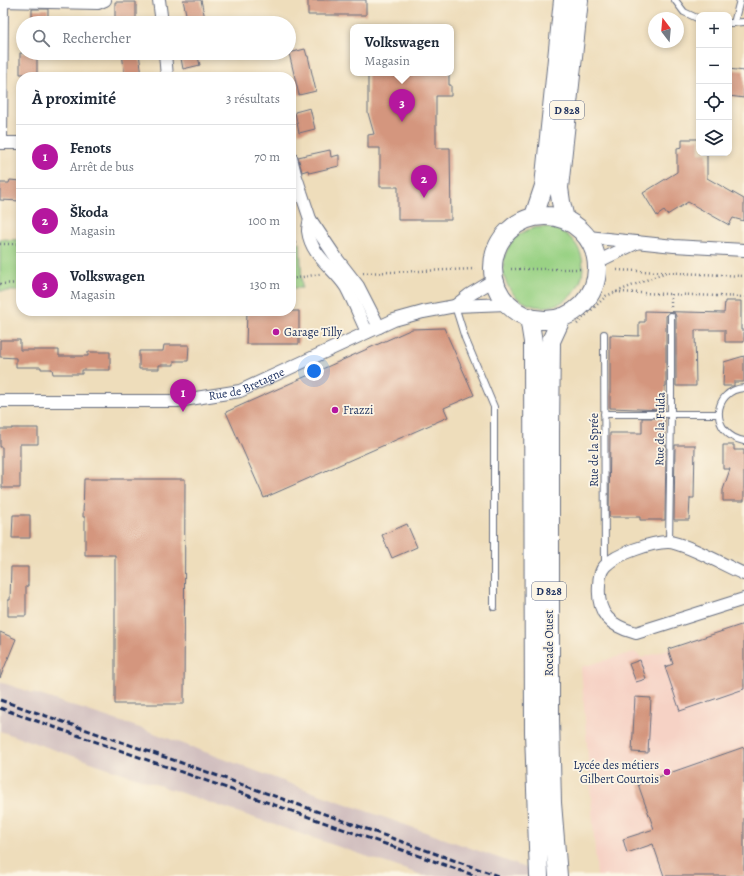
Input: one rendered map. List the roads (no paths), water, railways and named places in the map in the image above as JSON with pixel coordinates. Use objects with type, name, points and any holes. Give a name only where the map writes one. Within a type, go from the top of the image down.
[{"type":"main road","name":"D 828","points":[[534,216],[544,186],[563,0]]},
{"type":"main road","name":"D 828","points":[[565,219],[559,188],[579,0]]},
{"type":"main road","points":[[534,216],[550,216],[565,219],[578,227],[588,237],[594,249],[590,266],[596,276],[592,289],[585,301],[575,310],[569,322],[529,317],[517,312],[507,304],[499,293],[494,280],[493,263],[497,247],[506,233],[518,223],[534,216]]},
{"type":"main road","name":"Rocade Ouest","points":[[529,317],[533,342],[534,732],[539,870]]},
{"type":"main road","name":"Rocade Ouest","points":[[557,872],[552,803],[550,720],[551,341],[569,322]]},
{"type":"street","points":[[16,143],[0,143],[1,1],[98,3],[105,0]]},
{"type":"street","points":[[159,0],[161,16]]},
{"type":"street","points":[[166,60],[167,72]]},
{"type":"street","points":[[296,177],[310,219],[358,286],[379,327]]},
{"type":"street","points":[[310,219],[308,230],[312,243],[322,260],[345,286],[367,332]]},
{"type":"street","points":[[588,237],[674,246],[744,250]]},
{"type":"street","points":[[590,266],[639,242]]},
{"type":"street","name":"Rue de Bretagne","points":[[456,306],[469,295],[494,280]]},
{"type":"street","name":"Rue de Bretagne","points":[[0,401],[177,401],[240,391],[394,320],[423,312],[456,306],[507,304]]},
{"type":"street","points":[[744,574],[684,546],[669,542],[638,548],[620,556],[605,566],[600,575],[599,594],[600,606],[605,616],[613,624],[624,630],[636,633],[744,600]]},
{"type":"lane","points":[[675,0],[684,12],[696,18]]},
{"type":"lane","points":[[740,0],[732,23],[744,22]]},
{"type":"lane","points":[[456,306],[465,338],[494,407],[494,607]]},
{"type":"lane","name":"Rue de la Fulda","points":[[669,542],[671,316]]},
{"type":"lane","name":"Rue de la Sprée","points":[[604,334],[605,566]]},
{"type":"lane","points":[[744,388],[734,390],[728,394],[723,400],[718,414],[720,422],[726,433],[744,441]]},
{"type":"lane","points":[[604,414],[718,414]]},
{"type":"railway","points":[[0,700],[498,876]]},
{"type":"railway","points":[[0,708],[476,876]]},
{"type":"place","name":"Volkswagen","points":[[402,122]]},
{"type":"place","name":"Škoda","points":[[424,198]]},
{"type":"place","name":"Garage Tilly","points":[[276,332]]},
{"type":"place","name":"Frazzi","points":[[335,410]]},
{"type":"place","name":"Fenots","points":[[183,412]]},
{"type":"place","name":"Lycée des métiers Gilbert Courtois","points":[[667,772]]}]
